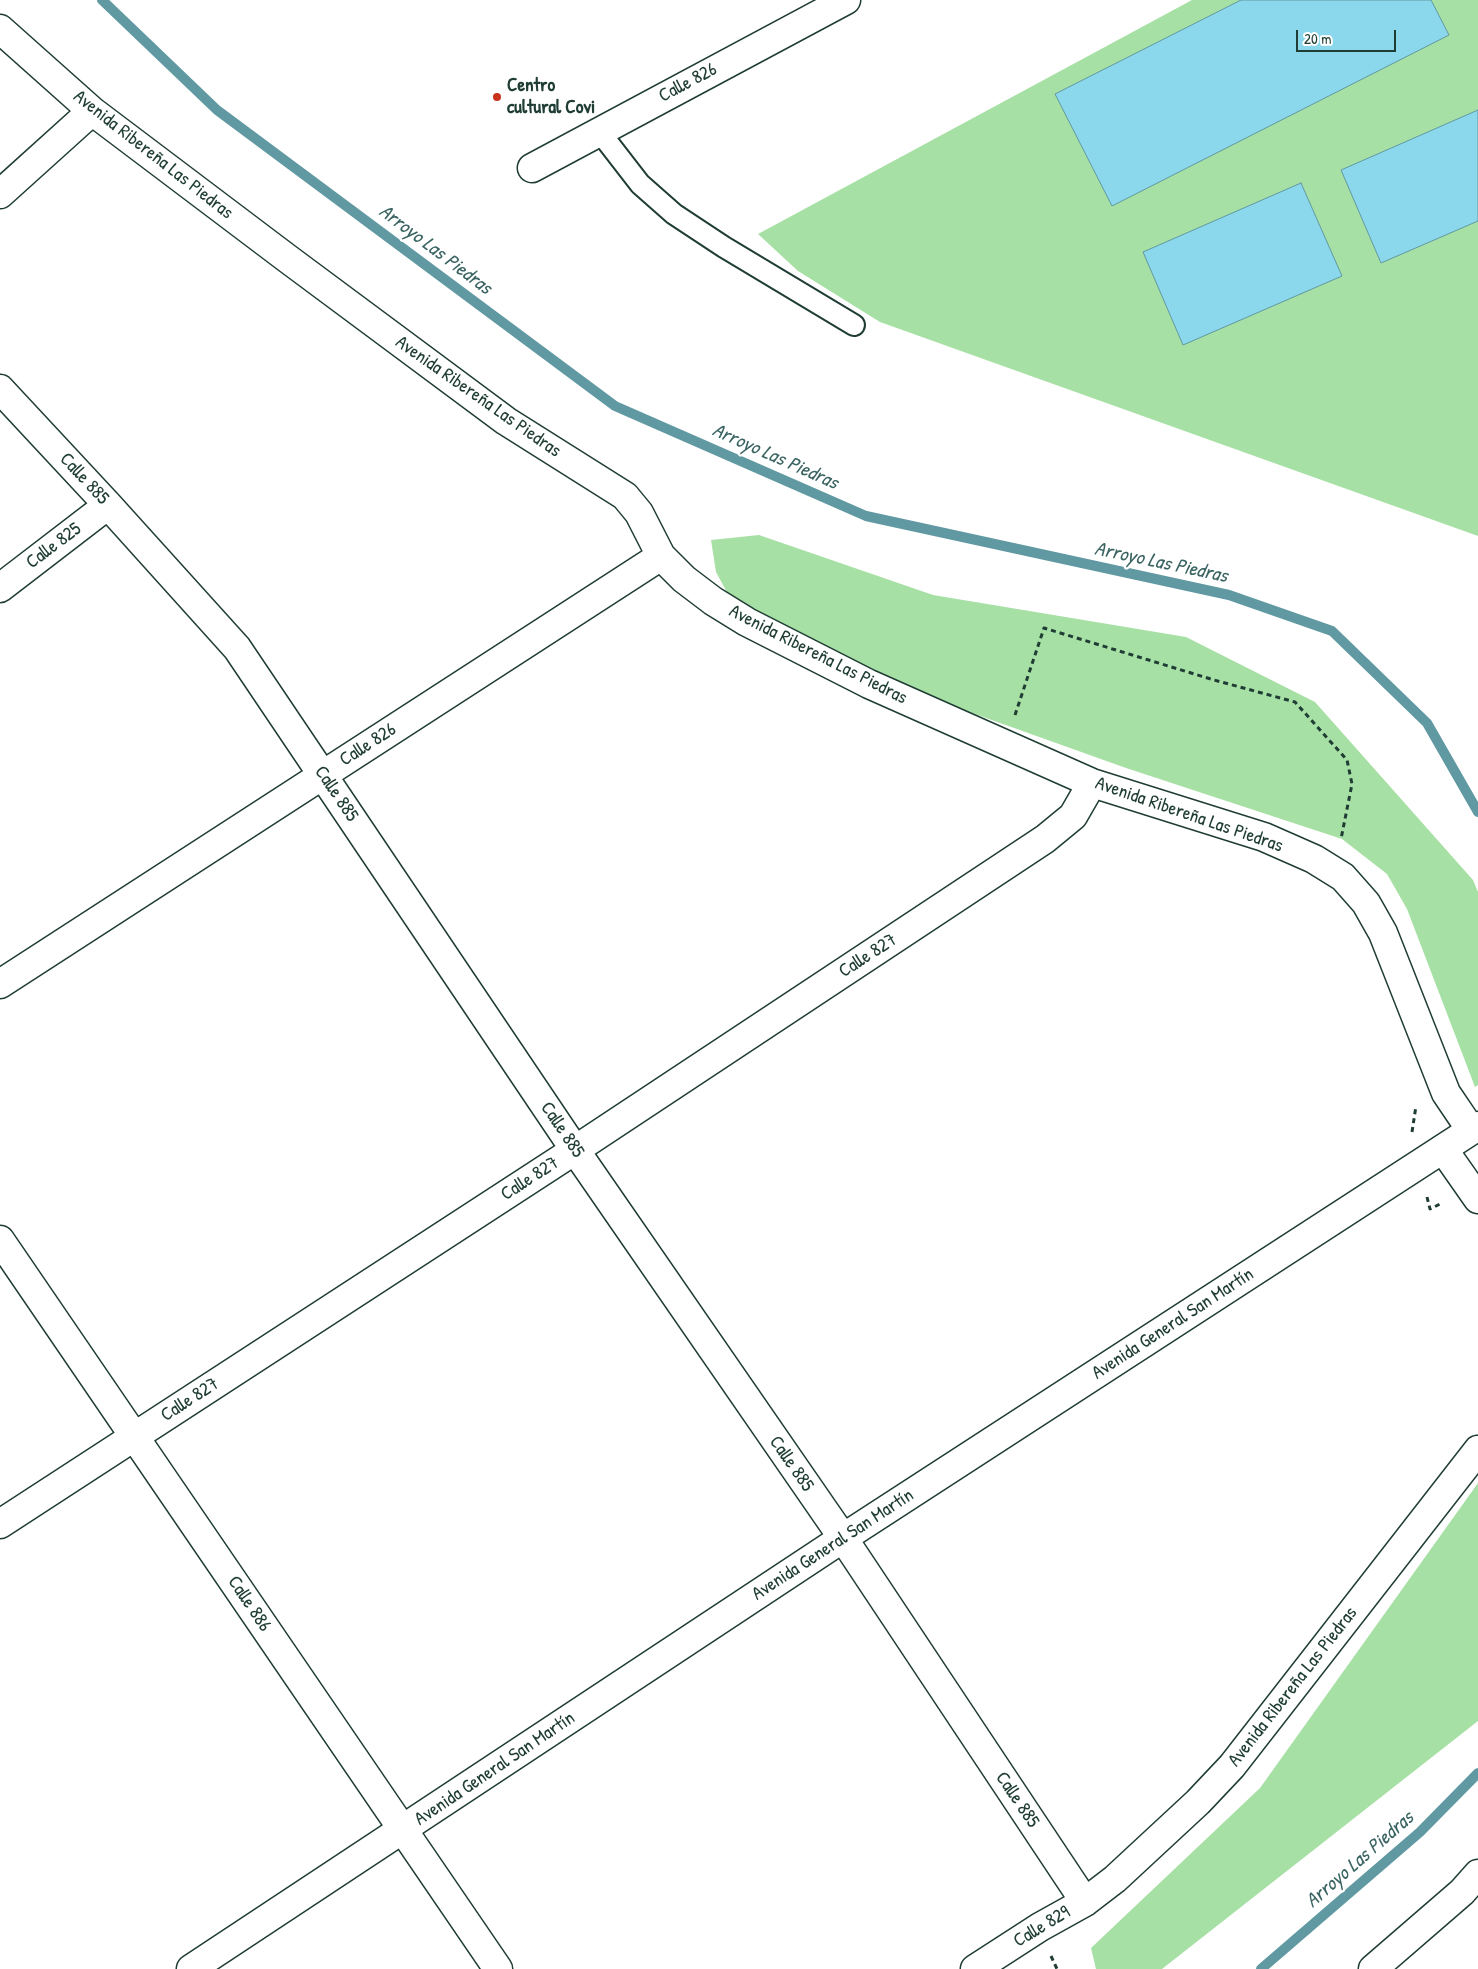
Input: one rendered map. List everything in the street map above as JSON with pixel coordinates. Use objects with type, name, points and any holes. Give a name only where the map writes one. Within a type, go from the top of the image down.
[{"type":"street","name":"Calle 826","points":[[532,168],[846,0]]},
{"type":"street","name":"Avenida Ribereña Las Piedras","points":[[0,29],[92,111],[506,421],[625,496],[639,513],[661,556],[692,584],[747,622],[869,684],[1092,783],[1264,837],[1314,859],[1343,876],[1366,903],[1383,933],[1446,1093],[1474,1128]]},
{"type":"street","points":[[0,194],[92,111]]},
{"type":"street","name":"Calle 885","points":[[0,389],[237,648],[575,1150],[842,1538],[1085,1902]]},
{"type":"street","name":"Calle 825","points":[[0,588],[108,505]]},
{"type":"street","name":"Calle 826","points":[[0,984],[661,556]]},
{"type":"street","name":"Calle 827","points":[[0,1524],[575,1150],[1045,839],[1072,816],[1092,783]]},
{"type":"street","name":"Avenida General San Martín","points":[[191,1969],[842,1538],[1474,1128]]},
{"type":"street","points":[[1443,1149],[1478,1199]]},
{"type":"street","name":"Calle 886","points":[[0,1240],[498,1969]]},
{"type":"street","name":"Avenida Ribereña Las Piedras","points":[[1085,1902],[1122,1872],[1198,1802],[1232,1766],[1478,1450]]},
{"type":"street","points":[[1373,1969],[1462,1892],[1478,1874]]},
{"type":"street","name":"Calle 829","points":[[975,1969],[1085,1902]]},
{"type":"lane","points":[[599,131],[640,184],[674,214],[724,247],[854,325]]},
{"type":"path","points":[[1013,720],[1044,628],[1214,680],[1295,702],[1347,760],[1352,784],[1340,842]]},
{"type":"green space","points":[[1192,0],[1478,0],[1478,536],[880,322],[798,271],[758,234]]},
{"type":"green space","points":[[759,535],[933,595],[1186,637],[1315,702],[1473,880],[1478,892],[1478,1085],[1475,1087],[1407,909],[1387,874],[1342,839],[1126,768],[863,674],[730,598],[716,572],[711,540]]},
{"type":"green space","points":[[1478,1483],[1478,1721],[1162,1969],[1096,1969],[1091,1948],[1260,1788]]},
{"type":"water","points":[[1241,0],[1431,0],[1449,35],[1112,206],[1055,94]]},
{"type":"water","points":[[1478,110],[1478,221],[1381,263],[1341,170]]},
{"type":"water","points":[[1301,183],[1342,276],[1183,345],[1143,252]]},
{"type":"waterway","name":"Arroyo Las Piedras","points":[[102,0],[217,110],[615,406],[866,516],[1229,595],[1332,631],[1427,723],[1478,812]]},
{"type":"waterway","name":"Arroyo Las Piedras","points":[[1261,1969],[1420,1832],[1478,1773]]},
{"type":"place","name":"Centro cultural Covi","points":[[497,97]]}]
